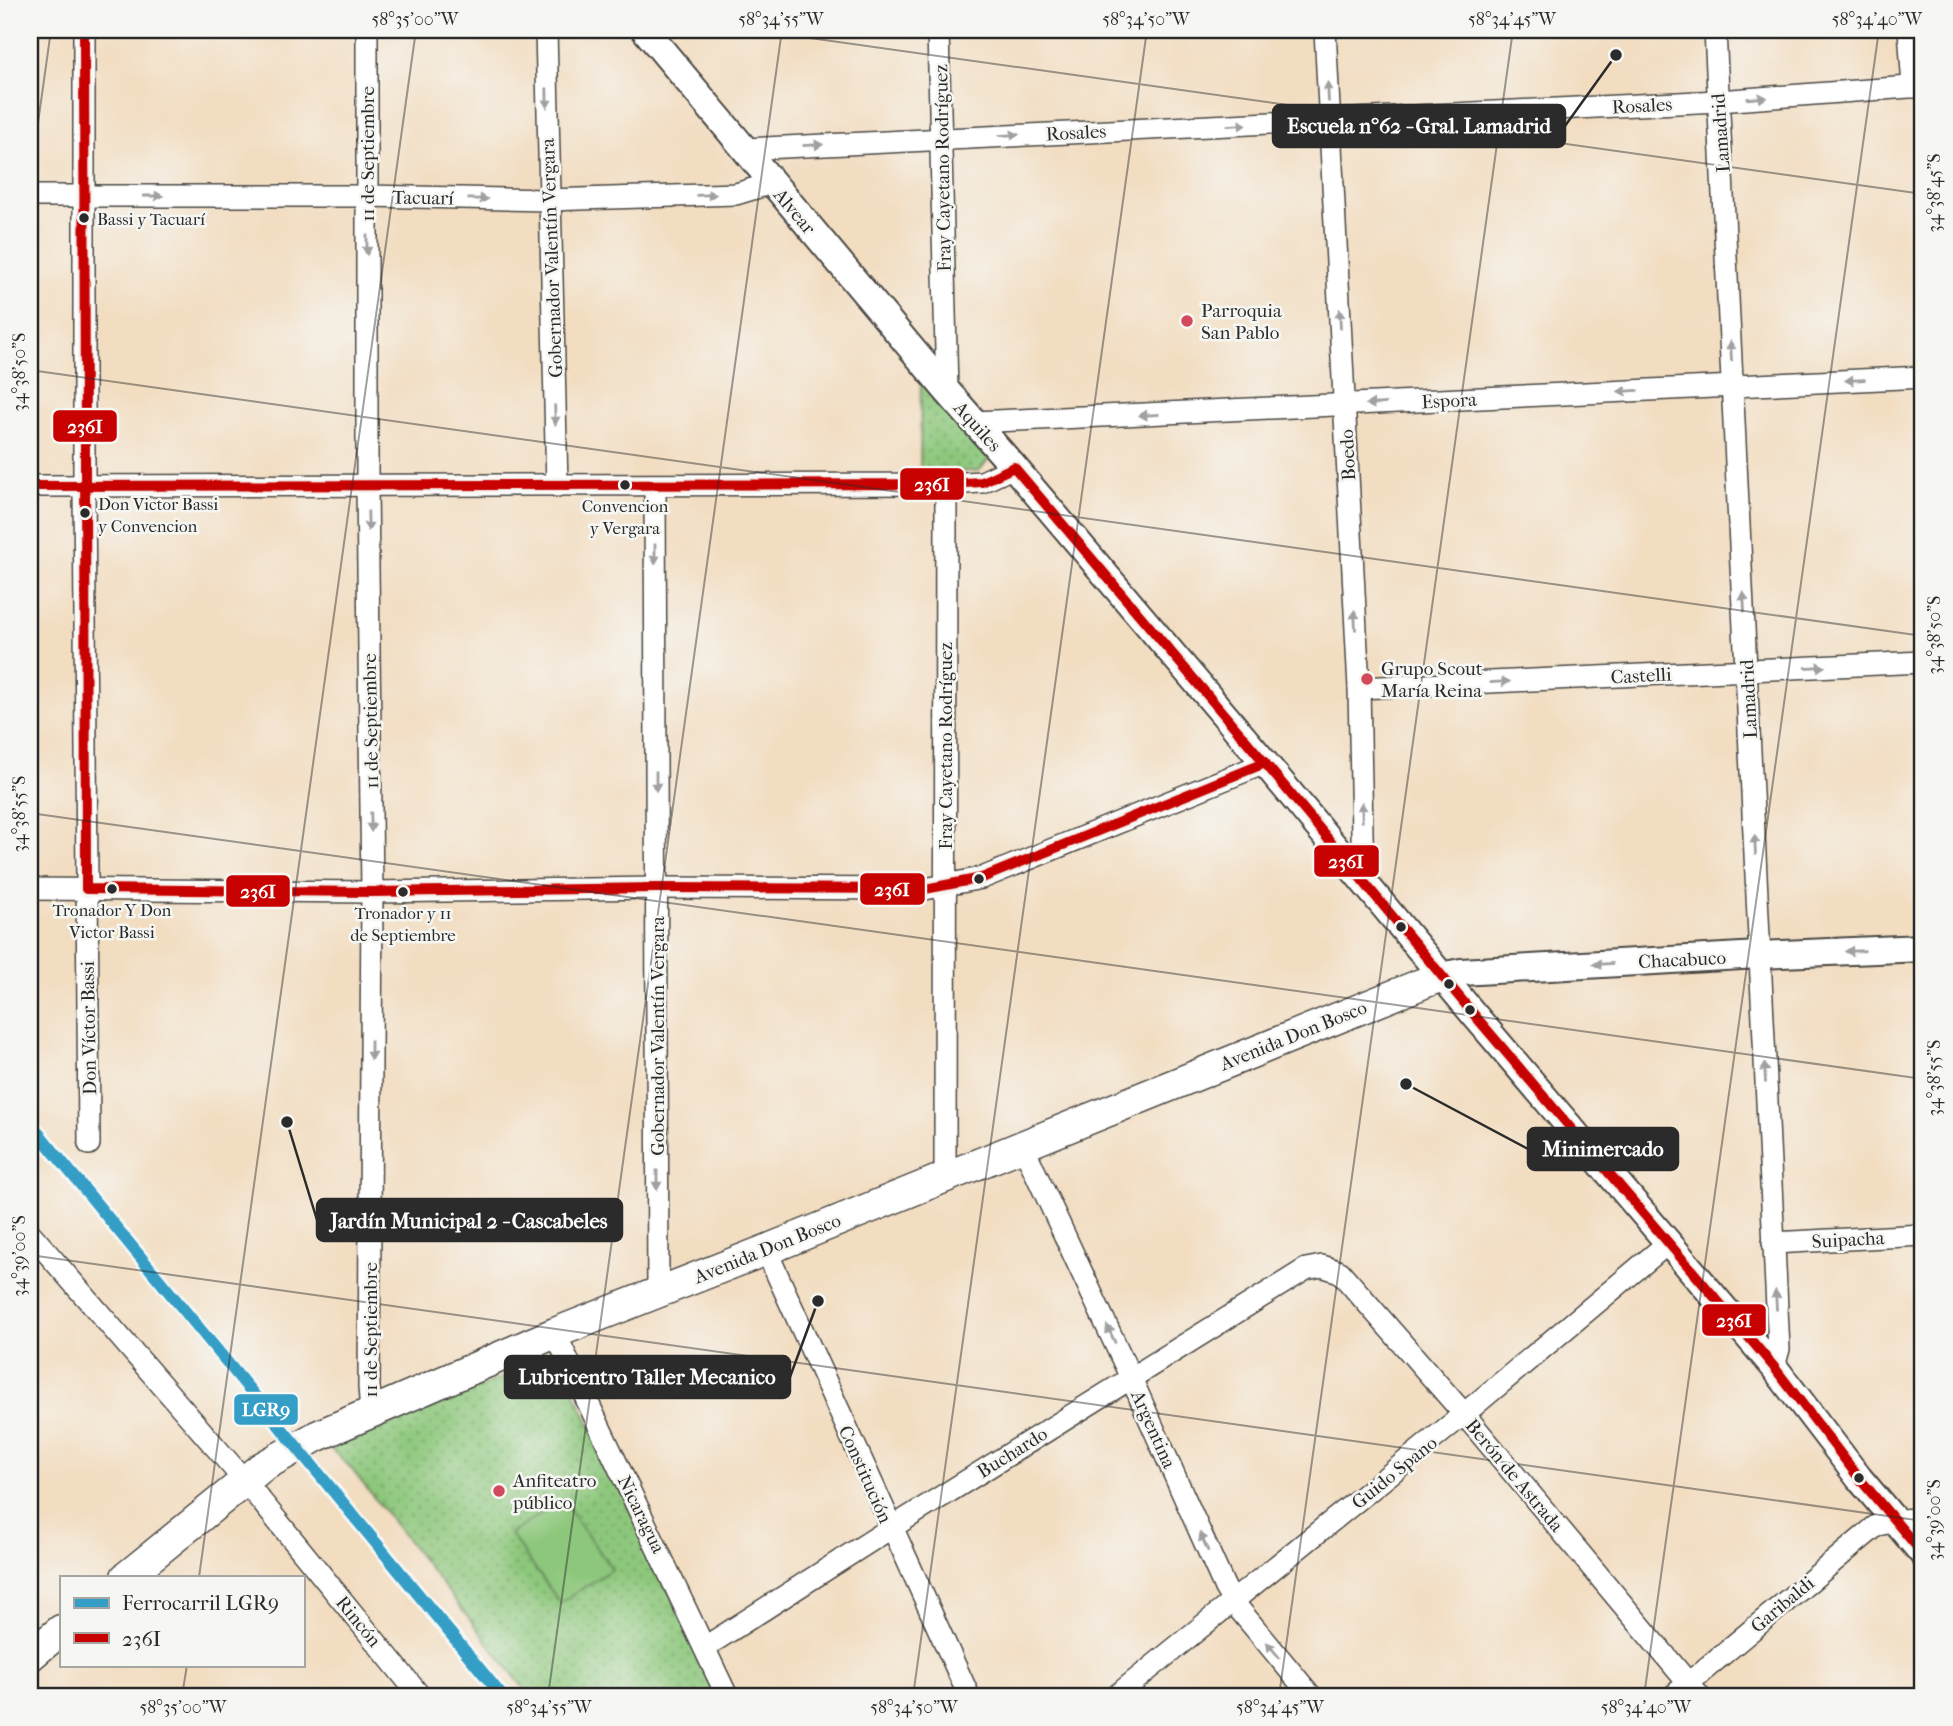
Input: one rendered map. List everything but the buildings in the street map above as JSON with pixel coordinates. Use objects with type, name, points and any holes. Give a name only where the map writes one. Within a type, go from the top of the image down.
[{"type":"main road","name":"Avenida Don Bosco","points":[[127,1576],[244,1480],[295,1446],[555,1333],[766,1251],[1441,976]]},
{"type":"main road","points":[[30,1656],[60,1631]]},
{"type":"street","name":"Don Víctor Bassi","points":[[84,30],[83,486],[89,1144]]},
{"type":"street","name":"11 de Septiembre","points":[[367,30],[367,486],[372,892],[371,1412]]},
{"type":"street","name":"Gobernador Valentín Vergara","points":[[546,30],[548,200],[557,485]]},
{"type":"street","name":"Alvear","points":[[645,30],[947,391]]},
{"type":"street","name":"Fray Cayetano Rodríguez","points":[[938,30],[947,391]]},
{"type":"street","name":"Boedo","points":[[1325,30],[1359,688],[1363,881]]},
{"type":"street","name":"Lamadrid","points":[[1714,30],[1779,1349],[1774,1367]]},
{"type":"street","points":[[1909,30],[1918,87]]},
{"type":"street","name":"Rosales","points":[[941,138],[1718,101],[1918,87]]},
{"type":"street","points":[[745,149],[941,138]]},
{"type":"street","name":"Tacuarí","points":[[30,196],[368,196],[548,200],[736,194],[772,183]]},
{"type":"street","name":"Espora","points":[[975,422],[1923,377]]},
{"type":"street","name":"Aquiles","points":[[947,391],[1265,763],[1441,976],[1774,1367],[1859,1478],[1923,1554]]},
{"type":"street","points":[[30,485],[946,484],[982,482],[1014,467]]},
{"type":"street","name":"Fray Cayetano Rodríguez","points":[[945,1176],[946,484]]},
{"type":"street","name":"Gobernador Valentín Vergara","points":[[655,485],[658,1292]]},
{"type":"street","name":"Castelli","points":[[1359,688],[1923,662]]},
{"type":"street","points":[[30,890],[925,890],[982,878],[1265,763]]},
{"type":"street","name":"Chacabuco","points":[[1441,976],[1461,972],[1923,948]]},
{"type":"street","name":"Argentina","points":[[1023,1146],[1225,1588],[1234,1603],[1311,1696]]},
{"type":"street","name":"Rincón","points":[[30,1233],[244,1480],[421,1696]]},
{"type":"street","name":"Suipacha","points":[[1773,1243],[1923,1235]]},
{"type":"street","name":"Guido Spano","points":[[1116,1696],[1464,1414],[1668,1242]]},
{"type":"street","name":"Constitución","points":[[766,1251],[969,1696]]},
{"type":"street","name":"Buchardo","points":[[705,1647],[1306,1269],[1322,1266]]},
{"type":"street","name":"Berón de Astrada","points":[[1322,1266],[1340,1272],[1464,1414],[1687,1692]]},
{"type":"street","name":"Nicaragua","points":[[555,1333],[727,1696]]},
{"type":"street","points":[[1896,1520],[1923,1519]]},
{"type":"street","name":"Garibaldi","points":[[1687,1692],[1876,1526],[1896,1520]]},
{"type":"green space","points":[[921,377],[988,453],[988,460],[979,471],[920,472]]},
{"type":"green space","points":[[542,1361],[554,1361],[564,1370],[719,1696],[530,1696],[349,1466],[331,1449]]},
{"type":"green space","points":[[562,1500],[612,1569],[560,1603],[510,1534]]},
{"type":"rail line","name":"LGR9","points":[[30,1123],[502,1696]]},
{"type":"transit line","name":"236I","points":[[84,30],[86,889],[372,892],[657,888],[925,889],[982,878],[1265,763]]},
{"type":"transit line","name":"236I","points":[[30,486],[946,484],[982,482],[1014,467],[1774,1367],[1859,1478],[1923,1554]]},
{"type":"place","name":"Escuela n°62 - Gral. Lamadrid","points":[[1616,55]]},
{"type":"place","name":"Bassi y Tacuarí","points":[[84,218]]},
{"type":"place","name":"Parroquia San Pablo","points":[[1187,321]]},
{"type":"place","name":"Convencion y Vergara","points":[[625,485]]},
{"type":"place","name":"Don Victor Bassi y Convencion","points":[[85,513]]},
{"type":"place","name":"Grupo Scout María Reina","points":[[1367,679]]},
{"type":"place","name":"Tronador Y Don Victor Bassi","points":[[112,889]]},
{"type":"place","name":"Tronador y 11 de Septiembre","points":[[403,892]]},
{"type":"place","name":"Minimercado","points":[[1406,1084]]},
{"type":"place","name":"Jardín Municipal 2 - Cascabeles","points":[[287,1122]]},
{"type":"place","name":"Lubricentro Taller Mecanico","points":[[818,1301]]},
{"type":"place","name":"Anfiteatro público","points":[[499,1491]]}]
